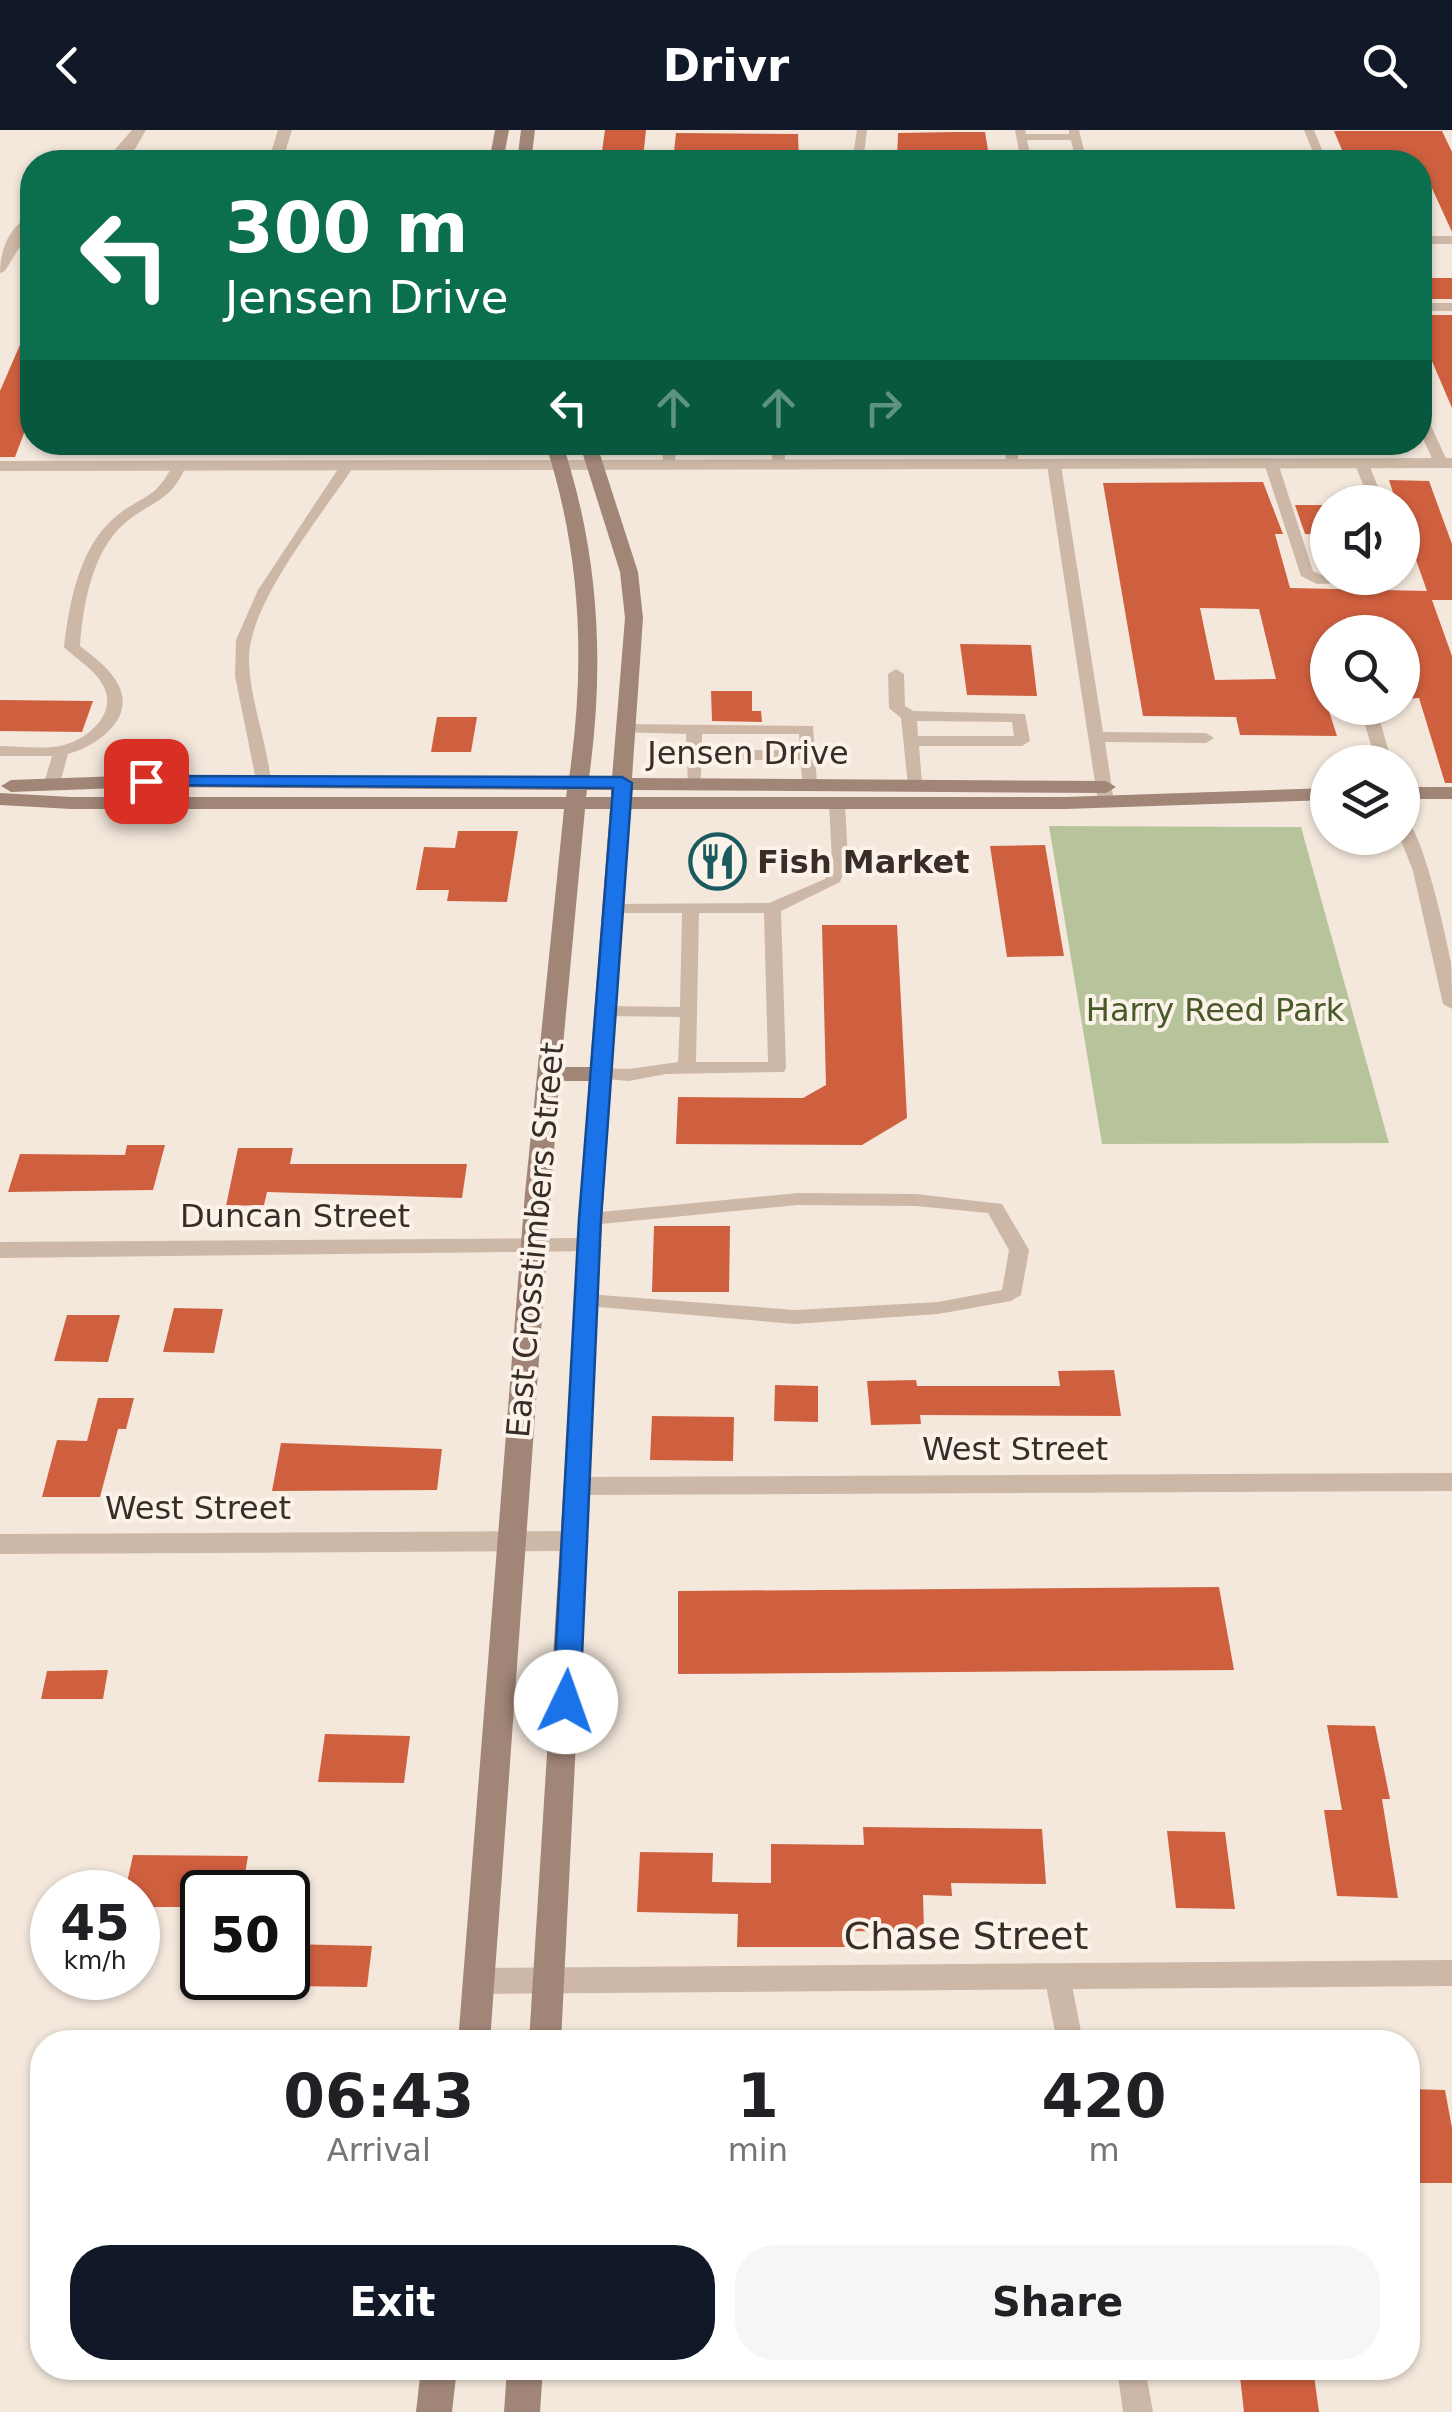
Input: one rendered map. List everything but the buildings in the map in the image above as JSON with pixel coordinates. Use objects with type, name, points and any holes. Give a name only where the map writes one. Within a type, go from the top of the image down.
[{"type":"main road","name":"East Crosstimbers Street","points":[[546,2030],[576,1542],[590,1219],[634,618],[607,577],[558,455]]},
{"type":"main road","name":"East Crosstimbers Street","points":[[475,2030],[548,1074],[576,793],[585,740],[591,640],[607,577],[591,455]]},
{"type":"main road","name":"Jensen Drive","points":[[0,787],[146,781],[263,782],[576,793]]},
{"type":"main road","points":[[139,803],[146,781]]},
{"type":"main road","name":"Jensen Drive","points":[[622,793],[694,783],[914,783],[1106,794]]},
{"type":"main road","name":"Jensen Drive","points":[[0,799],[139,803],[622,793],[837,804],[1106,794],[1310,794]]},
{"type":"main road","points":[[1420,793],[1452,793]]},
{"type":"main road","points":[[548,1074],[601,1074]]},
{"type":"main road","points":[[434,2412],[438,2380]]},
{"type":"main road","points":[[522,2412],[524,2380]]},
{"type":"street","points":[[122,150],[139,130]]},
{"type":"street","points":[[0,268],[20,233]]},
{"type":"street","points":[[179,466],[182,455]]},
{"type":"street","points":[[0,466],[561,463],[647,455]]},
{"type":"street","points":[[695,455],[779,465],[1447,463]]},
{"type":"street","name":"Duncan Street","points":[[0,1250],[590,1246]]},
{"type":"street","name":"West Street","points":[[579,1486],[1452,1482]]},
{"type":"street","name":"West Street","points":[[0,1544],[576,1542]]},
{"type":"street","name":"Chase Street","points":[[480,1980],[1452,1972]]},
{"type":"lane","points":[[1021,134],[1076,134]]},
{"type":"lane","points":[[1432,437],[1447,463]]},
{"type":"lane","points":[[779,455],[779,465]]},
{"type":"lane","points":[[1012,455],[1014,465]]},
{"type":"lane","points":[[1361,462],[1370,485]]},
{"type":"lane","points":[[1271,463],[1310,576]]},
{"type":"lane","points":[[1054,465],[1106,794]]},
{"type":"lane","points":[[0,751],[61,750],[87,745],[108,723],[114,695],[108,682],[72,647],[74,610],[106,534],[120,520],[167,493],[179,466]]},
{"type":"lane","points":[[263,782],[260,741],[240,656],[248,623],[346,466]]},
{"type":"lane","points":[[896,674],[898,708],[909,716],[1019,716],[1022,741],[911,741]]},
{"type":"lane","points":[[909,716],[914,783]]},
{"type":"lane","points":[[694,742],[807,728],[809,783]]},
{"type":"lane","points":[[625,729],[694,742],[808,748]]},
{"type":"lane","points":[[1098,736],[1206,738]]},
{"type":"lane","points":[[694,742],[734,742]]},
{"type":"lane","points":[[694,742],[694,783]]},
{"type":"lane","points":[[762,742],[808,748]]},
{"type":"lane","points":[[52,783],[61,750]]},
{"type":"lane","points":[[614,908],[772,908],[832,882],[840,861],[837,804]]},
{"type":"lane","points":[[1415,855],[1452,1004]]},
{"type":"lane","points":[[688,1068],[691,908]]},
{"type":"lane","points":[[601,1074],[688,1068],[777,1068],[772,908]]},
{"type":"lane","points":[[606,1010],[689,1012]]},
{"type":"lane","points":[[587,1300],[796,1316],[938,1308],[1011,1295],[1020,1250],[995,1208],[916,1200],[798,1199],[590,1219]]},
{"type":"lane","points":[[1057,1976],[1068,2030]]},
{"type":"lane","points":[[1133,2380],[1138,2412]]},
{"type":"green space","name":"Harry Reed Park","points":[[1049,826],[1301,827],[1389,1143],[1102,1144]]},
{"type":"place","name":"Fish Market","points":[[718,862]]},
{"type":"route","points":[[146,781],[622,783],[590,1219],[566,1702]]}]
